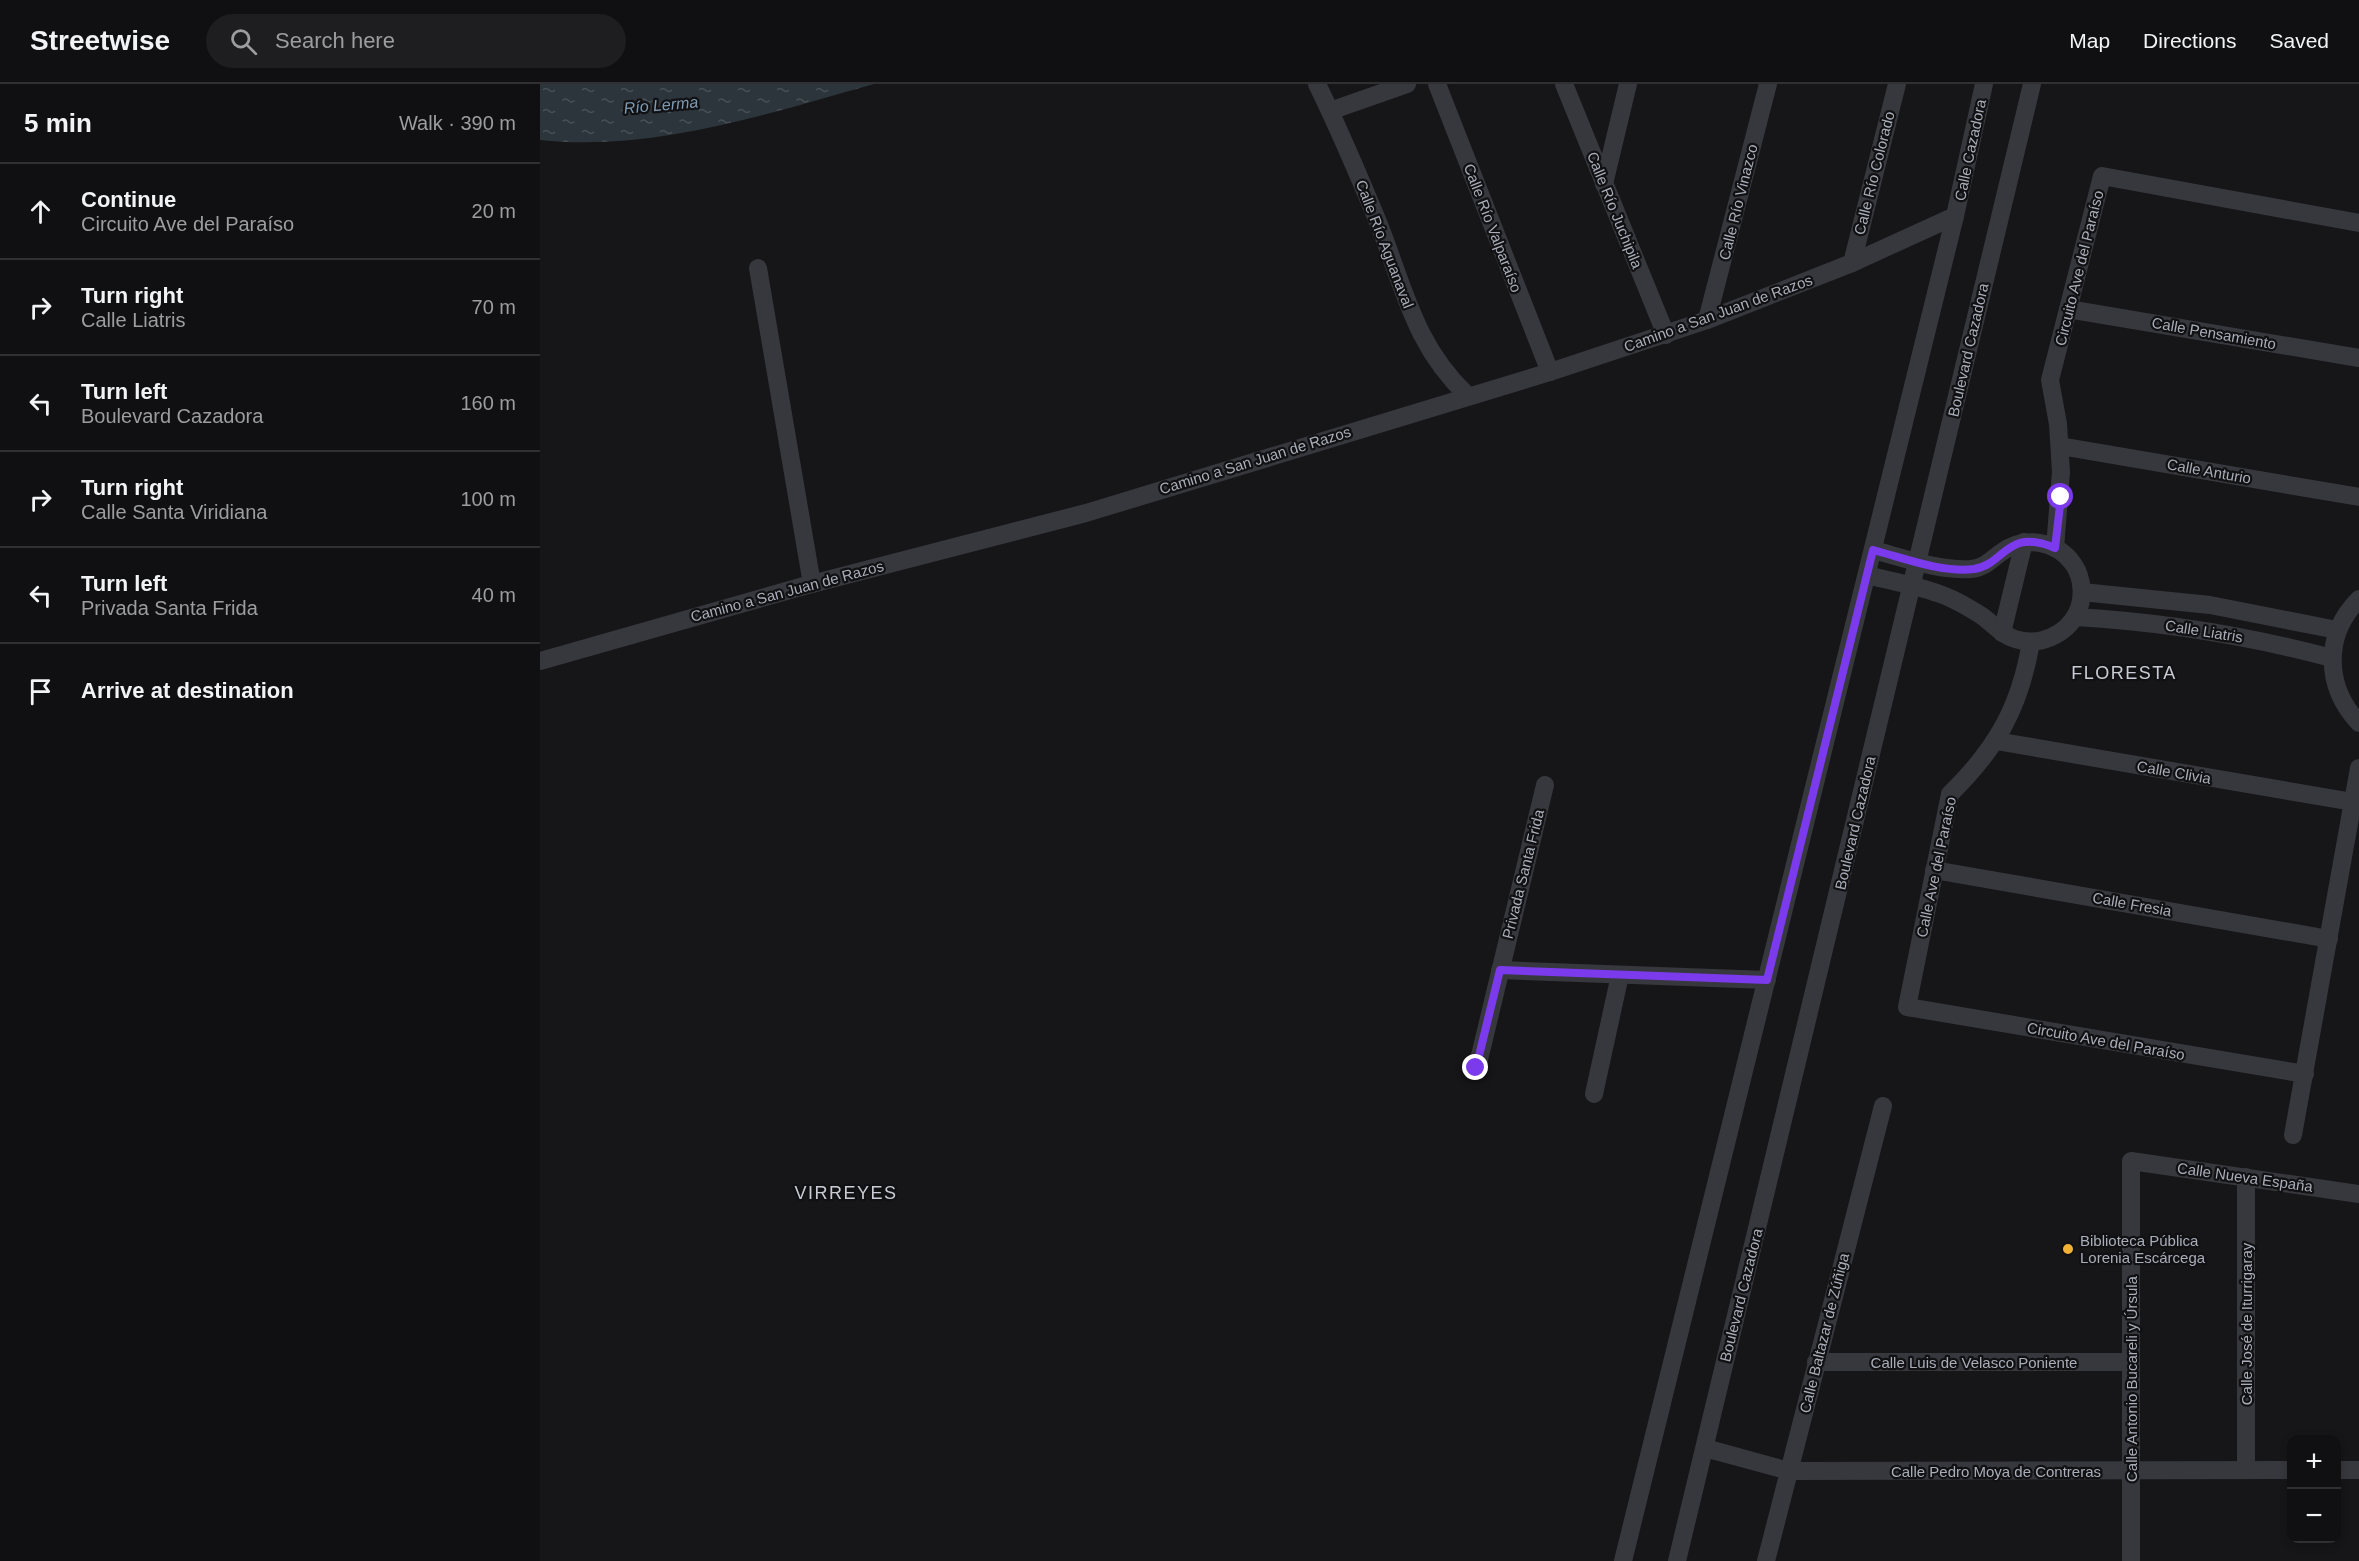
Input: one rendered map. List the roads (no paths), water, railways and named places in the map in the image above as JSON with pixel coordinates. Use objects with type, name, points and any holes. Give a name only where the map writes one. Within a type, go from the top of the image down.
[{"type":"street","name":"Calle Río Aguanaval","points":[[1317,84],[1378,222],[1420,336],[1449,378],[1467,395]]},
{"type":"street","points":[[1330,111],[1407,84]]},
{"type":"street","name":"Calle Río Valparaíso","points":[[1437,84],[1550,372]]},
{"type":"street","name":"Calle Río Juchipila","points":[[1564,84],[1666,335]]},
{"type":"street","points":[[1604,184],[1628,84]]},
{"type":"street","name":"Calle Río Vinazco","points":[[1707,320],[1768,84]]},
{"type":"street","name":"Calle Río Colorado","points":[[1852,263],[1897,84]]},
{"type":"street","name":"Calle Cazadora","points":[[1955,216],[1984,84]]},
{"type":"street","name":"Boulevard Cazadora","points":[[1677,1561],[2032,84]]},
{"type":"street","name":"Circuito Ave del Paraíso","points":[[2055,548],[2061,497],[2060,446],[2050,380],[2102,176],[2359,223]]},
{"type":"street","points":[[1623,1561],[1955,216]]},
{"type":"street","name":"Camino a San Juan de Razos","points":[[540,661],[812,584],[1086,513],[1467,395],[1550,372],[1707,320],[1852,263],[1955,216]]},
{"type":"street","points":[[758,268],[812,584]]},
{"type":"street","name":"Calle Pensamiento","points":[[2068,309],[2359,358]]},
{"type":"street","name":"Calle Anturio","points":[[2060,446],[2359,497]]},
{"type":"street","points":[[1867,575],[1937,593],[1960,603],[2002,633],[2031,642],[2057,635],[2075,617],[2082,592],[2074,566],[2055,548],[2045,544],[2024,542],[2012,546],[1983,567],[1972,569],[1918,561],[1873,550]]},
{"type":"street","points":[[2002,633],[2024,542]]},
{"type":"street","name":"Calle Liatris","points":[[2082,592],[2210,605],[2337,630]]},
{"type":"street","points":[[2359,599],[2349,609],[2337,630],[2332,658],[2335,686],[2347,710],[2359,723]]},
{"type":"street","name":"Calle Liatris","points":[[2075,617],[2140,621],[2205,629],[2332,658]]},
{"type":"street","name":"Calle Ave del Paraíso","points":[[1907,1007],[1950,794],[1975,769],[1996,741],[2019,694],[2031,642]]},
{"type":"street","name":"Calle Clivia","points":[[1996,741],[2353,802]]},
{"type":"street","points":[[2294,1136],[2359,768]]},
{"type":"street","name":"Privada Santa Frida","points":[[1476,1068],[1545,785]]},
{"type":"street","name":"Calle Fresia","points":[[1934,870],[2329,939]]},
{"type":"street","points":[[1500,970],[1767,980]]},
{"type":"street","points":[[1594,1094],[1620,975]]},
{"type":"street","name":"Circuito Ave del Paraíso","points":[[1907,1007],[2305,1074]]},
{"type":"street","name":"Calle Baltazar de Zúñiga","points":[[1766,1561],[1883,1106]]},
{"type":"street","name":"Calle Nueva España","points":[[2131,1161],[2359,1194]]},
{"type":"street","name":"Calle Antonio Bucareli y Úrsula","points":[[2131,1161],[2131,1561]]},
{"type":"street","name":"Calle José de Iturrigaray","points":[[2246,1177],[2246,1470]]},
{"type":"street","name":"Calle Luis de Velasco Poniente","points":[[1816,1362],[2131,1362]]},
{"type":"street","name":"Calle Pedro Moya de Contreras","points":[[1705,1448],[1789,1471],[2287,1470]]},
{"type":"street","points":[[2341,1470],[2359,1470],[2359,1458]]},
{"type":"water","name":"Río Lerma","points":[[540,84],[874,84],[709,128],[624,141],[582,142],[540,140]]},
{"type":"place","name":"Biblioteca Pública Lorenia Escárcega","points":[[2068,1249]]},
{"type":"district","name":"FLORESTA","points":[[2124,673]]},
{"type":"district","name":"VIRREYES","points":[[846,1193]]}]
